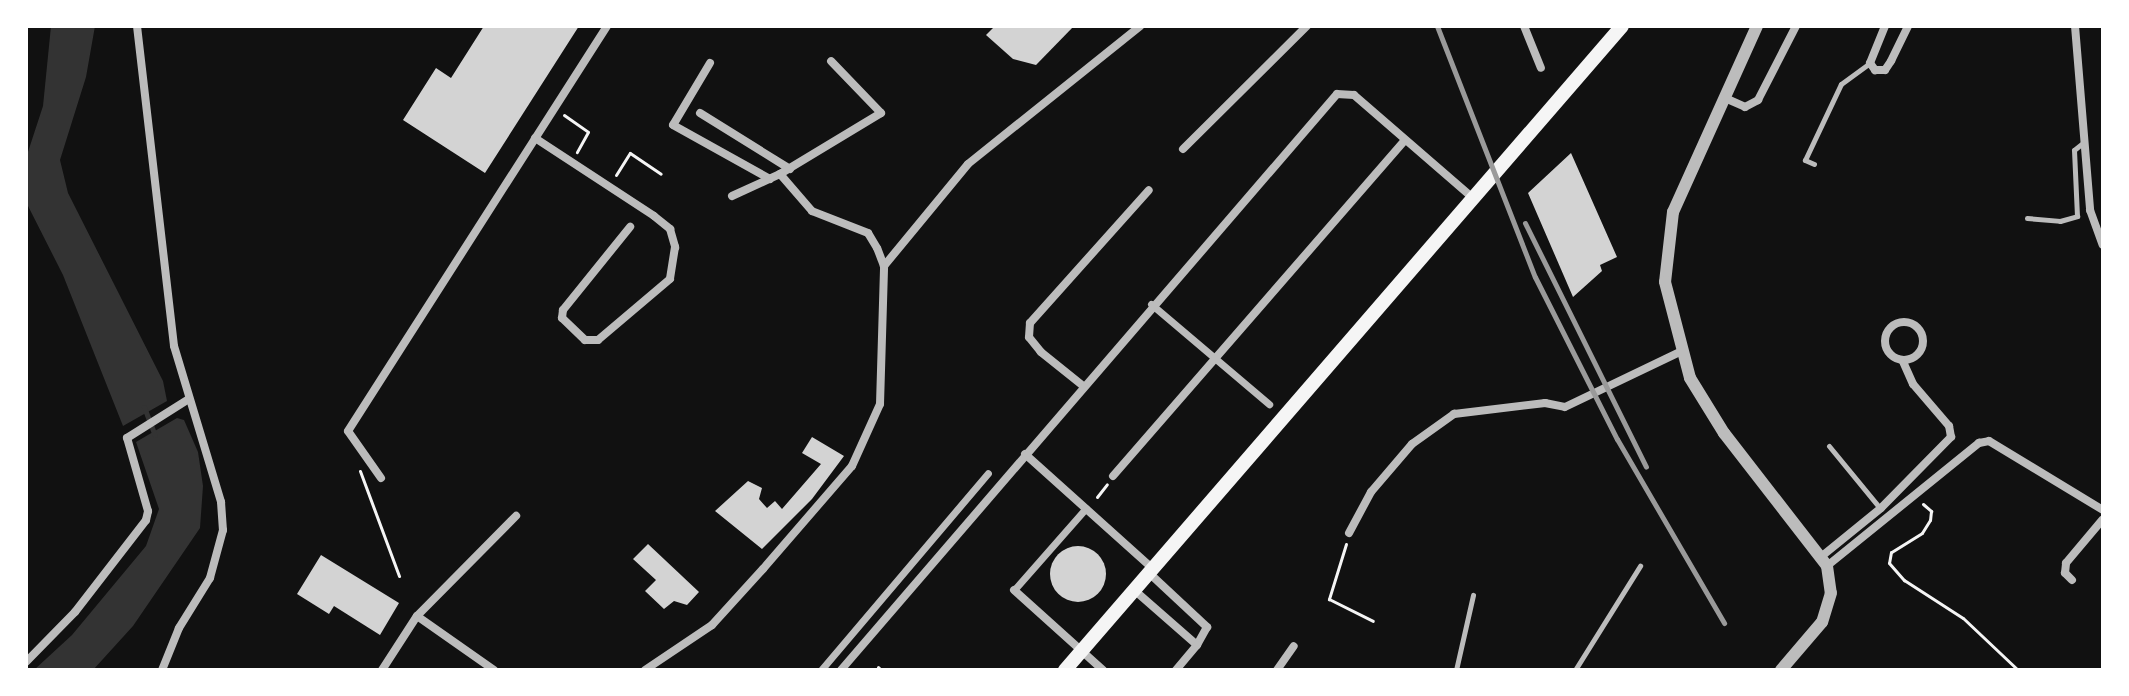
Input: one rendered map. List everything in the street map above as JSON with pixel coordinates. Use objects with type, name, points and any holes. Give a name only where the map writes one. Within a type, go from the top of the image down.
[{"type":"main road","points":[[1065,670],[1149,569],[1622,26]]},
{"type":"street","points":[[137,26],[154,202],[187,400],[221,502],[223,530],[210,578],[179,628],[162,670]]},
{"type":"street","points":[[381,478],[348,431],[607,26]]},
{"type":"street","points":[[884,266],[968,164],[1140,26]]},
{"type":"street","points":[[1183,149],[1307,26]]},
{"type":"street","points":[[1524,26],[1541,68]]},
{"type":"street","points":[[1757,26],[1669,223],[1665,282],[1680,352],[1724,433],[1824,561],[1831,593],[1822,622],[1781,670]]},
{"type":"street","points":[[1725,98],[1745,107],[1758,100],[1796,26]]},
{"type":"street","points":[[1885,26],[1870,63],[1875,70],[1885,70],[1908,26]]},
{"type":"street","points":[[2075,26],[2090,210],[2103,245]]},
{"type":"street","points":[[732,196],[790,169],[881,113],[831,61]]},
{"type":"street","points":[[710,63],[673,125],[770,179]]},
{"type":"street","points":[[841,670],[1151,304],[1337,94],[1354,95],[1473,198]]},
{"type":"street","points":[[700,113],[790,169]]},
{"type":"street","points":[[535,138],[654,216],[670,229],[675,247],[670,279],[598,340],[585,340],[562,318],[563,310],[630,227]]},
{"type":"street","points":[[1113,476],[1405,140]]},
{"type":"street","points":[[645,670],[712,625],[852,466],[880,404],[884,266],[868,233],[812,211],[780,174]]},
{"type":"street","points":[[1082,385],[1041,352],[1029,337],[1030,323],[1149,190]]},
{"type":"street","points":[[1151,304],[1269,404]]},
{"type":"street","points":[[1824,561],[1951,437],[1949,426],[1913,384],[1903,362],[1886,351],[1896,322],[1910,320],[1921,328],[1919,343],[1916,359],[1903,362]]},
{"type":"street","points":[[1349,533],[1371,492],[1412,444],[1454,414],[1581,403],[1680,352]]},
{"type":"street","points":[[26,662],[75,612],[146,520],[148,511],[127,445],[131,434],[187,400]]},
{"type":"street","points":[[1824,561],[1979,443],[1999,446],[2103,510]]},
{"type":"street","points":[[1025,454],[1086,508],[1207,627],[1197,645],[1176,670]]},
{"type":"street","points":[[821,670],[988,473]]},
{"type":"street","points":[[1086,508],[1014,590],[1103,670]]},
{"type":"street","points":[[382,670],[417,616],[516,516]]},
{"type":"street","points":[[2072,580],[2065,573],[2066,563],[2103,519]]},
{"type":"street","points":[[1133,589],[1197,645]]},
{"type":"street","points":[[417,616],[494,670]]},
{"type":"street","points":[[1277,670],[1294,646]]},
{"type":"lane","points":[[1814,164],[1805,160],[1841,84],[1870,63]]},
{"type":"lane","points":[[2027,218],[2060,221],[2077,216],[2074,150],[2085,141]]},
{"type":"lane","points":[[1829,446],[1881,508]]},
{"type":"lane","points":[[1575,670],[1640,566]]},
{"type":"lane","points":[[1456,670],[1473,595]]},
{"type":"path","points":[[555,108],[588,132],[574,157]]},
{"type":"path","points":[[611,182],[630,153],[661,174]]},
{"type":"path","points":[[359,467],[399,576]]},
{"type":"path","points":[[1912,507],[1923,504],[1931,511],[1930,520],[1922,533],[1891,552],[1889,563],[1904,580],[1963,618],[2018,670]]},
{"type":"path","points":[[1349,533],[1329,599],[1373,621]]},
{"type":"shaded area","points":[[51,26],[95,26],[86,77],[60,160],[68,193],[163,381],[167,401],[123,426],[63,275],[26,202],[26,158],[43,106]]},
{"type":"shaded area","points":[[177,418],[184,420],[198,452],[203,486],[200,528],[133,626],[93,670],[34,670],[72,635],[146,546],[159,509],[136,442]]},
{"type":"building","points":[[484,26],[579,26],[485,173],[403,120],[436,68],[451,78]]},
{"type":"building","points":[[995,26],[1074,26],[1036,65],[1013,59],[986,35]]},
{"type":"building","points":[[1571,153],[1617,257],[1600,265],[1602,271],[1573,297],[1528,193]]},
{"type":"building","points":[[812,437],[844,456],[812,499],[762,549],[715,511],[748,481],[762,488],[759,499],[767,508],[775,501],[782,509],[821,464],[802,453]]},
{"type":"building","points":[[648,544],[699,592],[687,605],[674,601],[664,609],[645,591],[656,580],[633,559]]},
{"type":"building","points":[[1078,546],[1098,554],[1106,574],[1098,594],[1078,602],[1058,594],[1050,574],[1058,554]]},
{"type":"building","points":[[321,555],[399,603],[380,635],[334,606],[329,614],[297,594]]},
{"type":"waterway","points":[[144,407],[155,435]]},
{"type":"railway","points":[[1437,26],[1535,277],[1617,439],[1724,623]]},
{"type":"railway","points":[[1525,223],[1646,467]]}]
